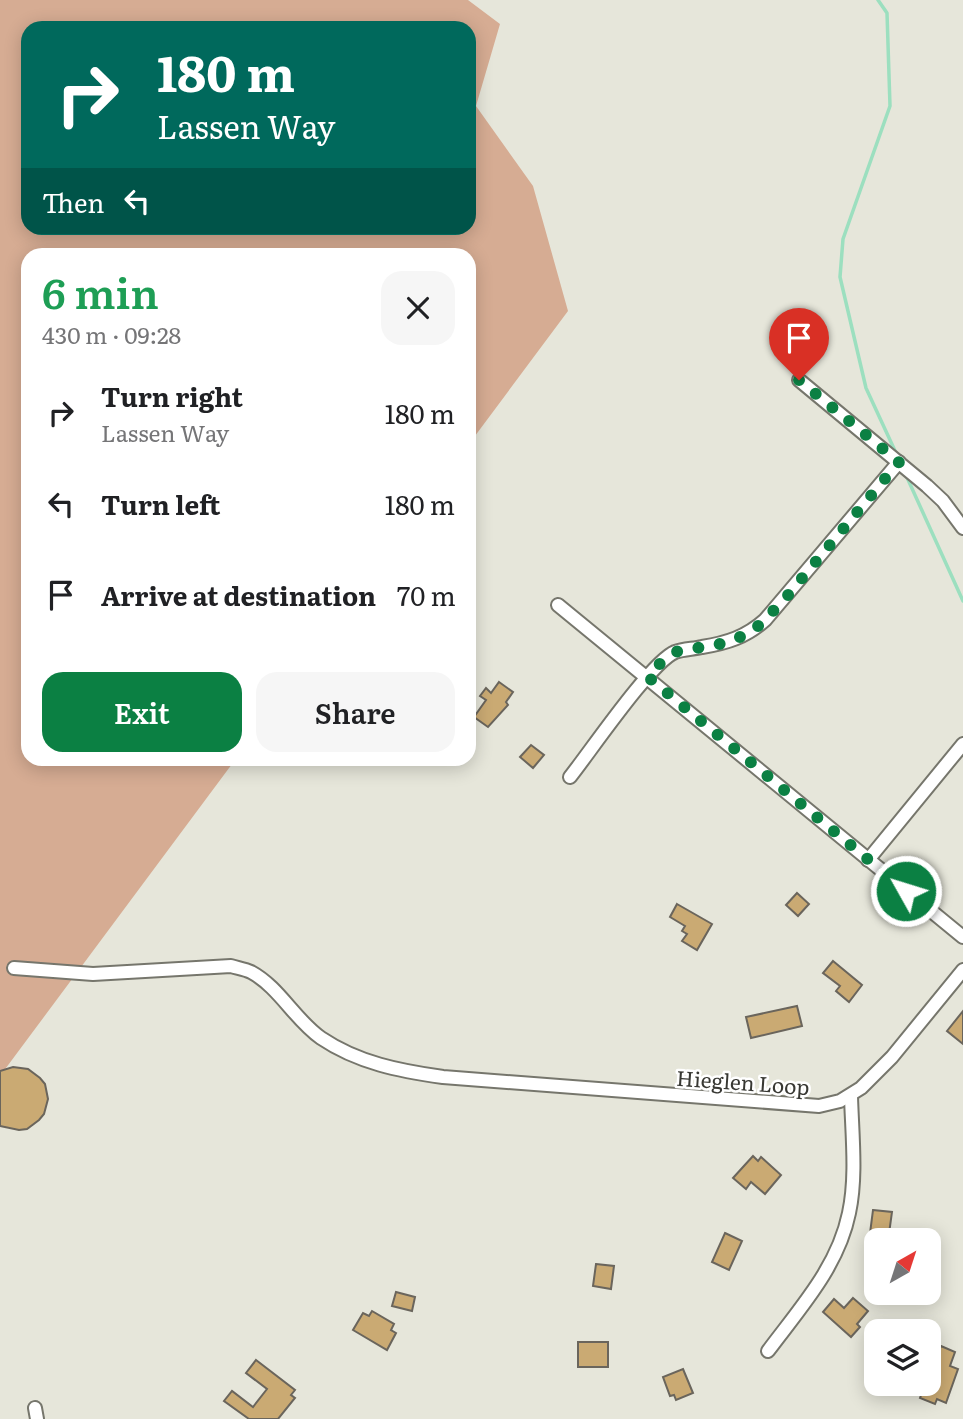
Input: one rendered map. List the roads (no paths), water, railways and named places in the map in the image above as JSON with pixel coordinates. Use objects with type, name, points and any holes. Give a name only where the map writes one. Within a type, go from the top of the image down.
[{"type":"street","points":[[799,380],[943,501],[963,527]]},
{"type":"street","points":[[570,777],[657,666],[675,652],[725,643],[752,632],[783,601],[899,462]]},
{"type":"street","points":[[558,605],[963,937]]},
{"type":"street","points":[[868,860],[963,744]]},
{"type":"street","name":"Hieglen Loop","points":[[14,968],[93,974],[231,966],[250,971],[261,979],[304,1024],[340,1049],[399,1071],[803,1106],[830,1104],[851,1096],[892,1057],[963,970]]},
{"type":"street","points":[[768,1351],[817,1286],[835,1256],[843,1234],[852,1192],[851,1096]]},
{"type":"waterway","points":[[878,0],[887,13],[890,106],[843,239],[840,277],[866,388],[896,453]]},
{"type":"waterway","points":[[905,473],[963,601]]}]
